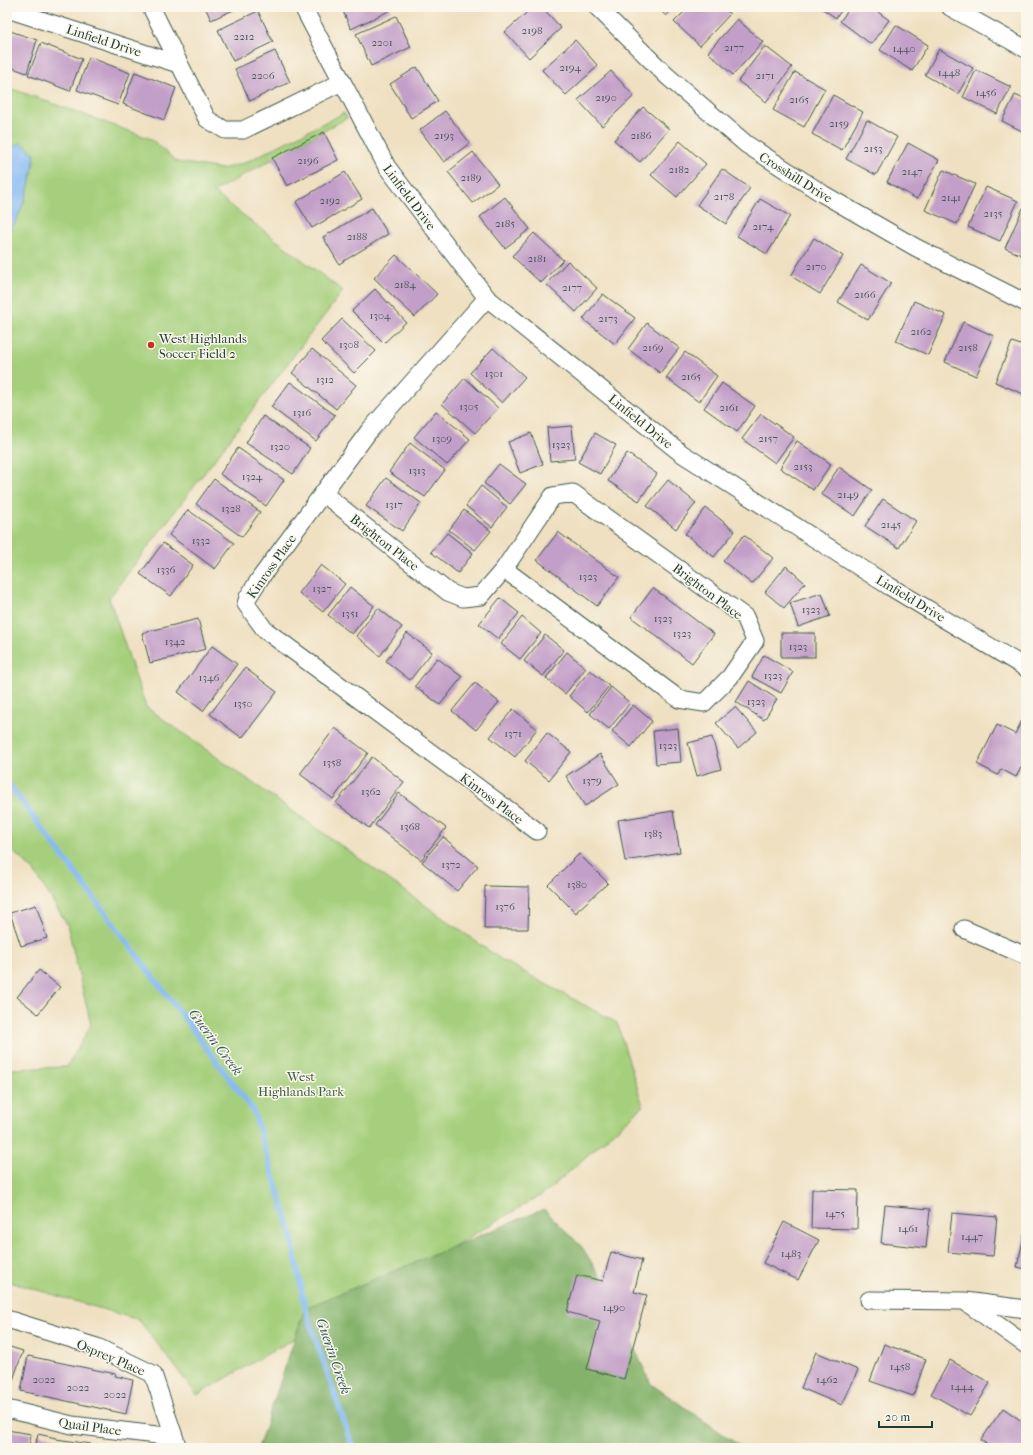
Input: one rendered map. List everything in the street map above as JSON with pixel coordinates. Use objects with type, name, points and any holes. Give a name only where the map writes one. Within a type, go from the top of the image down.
[{"type":"street","points":[[151,7],[178,64],[207,119],[225,130],[243,130],[342,82]]},
{"type":"street","name":"Linfield Drive","points":[[303,7],[387,167],[487,298],[681,453],[889,586],[1026,668]]},
{"type":"street","name":"Crosshill Drive","points":[[597,7],[667,76],[746,144],[822,194],[916,247],[1026,303]]},
{"type":"street","points":[[950,7],[1026,49]]},
{"type":"street","name":"Linfield Drive","points":[[7,9],[178,64]]},
{"type":"street","name":"Kinross Place","points":[[487,298],[369,431],[324,494],[261,577],[248,597],[246,604],[265,630],[537,831]]},
{"type":"street","name":"Brighton Place","points":[[324,494],[448,592],[463,598],[481,596],[504,569],[553,496],[573,493],[745,617],[755,641],[730,677],[704,703],[679,700],[504,569]]},
{"type":"street","points":[[964,929],[1026,956]]},
{"type":"street","points":[[869,1300],[965,1302],[1026,1309]]},
{"type":"street","points":[[965,1302],[1026,1344]]},
{"type":"street","name":"Osprey Place","points":[[7,1319],[97,1348],[153,1374],[176,1442]]},
{"type":"street","name":"Quail Place","points":[[7,1410],[72,1425],[176,1442]]},
{"type":"green space","name":"West Highlands Park","points":[[7,87],[151,139],[177,162],[222,169],[244,163],[344,113],[347,118],[213,192],[343,291],[109,598],[146,707],[502,960],[617,1023],[643,1106],[545,1193],[197,1395],[139,1320],[7,1281],[7,1069],[67,1067],[91,1025],[67,924],[34,871],[7,846]]},
{"type":"green space","points":[[544,1209],[582,1247],[603,1281],[651,1384],[743,1448],[258,1448],[305,1308]]},
{"type":"water","points":[[21,143],[35,154],[34,164],[22,207],[7,236],[7,149]]},
{"type":"building","points":[[205,7],[240,7],[211,20]]},
{"type":"building","points":[[341,7],[390,7],[391,10],[351,29]]},
{"type":"building","points":[[533,7],[542,7],[561,28],[529,58],[505,32]]},
{"type":"building","points":[[657,7],[674,7],[666,16]]},
{"type":"building","points":[[689,7],[722,7],[730,14],[700,46],[674,22]]},
{"type":"building","points":[[820,7],[844,7],[836,18]]},
{"type":"building","points":[[851,7],[871,7],[889,20],[871,44],[840,21]]},
{"type":"building","points":[[258,11],[273,42],[233,61],[218,30]]},
{"type":"building","points":[[396,16],[411,47],[371,66],[356,34]]},
{"type":"building","points":[[737,19],[763,42],[733,75],[708,52]]},
{"type":"building","points":[[896,25],[928,45],[912,71],[880,50]]},
{"type":"building","points":[[7,30],[37,40],[27,73],[7,66]]},
{"type":"building","points":[[575,40],[598,66],[566,95],[542,70]]},
{"type":"building","points":[[41,43],[82,59],[70,91],[28,75]]},
{"type":"building","points":[[765,46],[792,67],[766,102],[738,81]]},
{"type":"building","points":[[939,49],[973,68],[958,94],[925,75]]},
{"type":"building","points":[[275,51],[290,82],[250,101],[235,69]]},
{"type":"building","points":[[89,57],[130,73],[118,105],[77,90]]},
{"type":"building","points":[[417,67],[438,101],[411,118],[390,84]]},
{"type":"building","points":[[976,70],[1011,87],[997,114],[963,97]]},
{"type":"building","points":[[611,71],[634,96],[602,126],[578,100]]},
{"type":"building","points":[[135,72],[176,88],[164,120],[123,104]]},
{"type":"building","points":[[795,72],[825,89],[804,127],[773,110]]},
{"type":"building","points":[[833,95],[863,112],[842,150],[812,134]]},
{"type":"building","points":[[1015,95],[1026,100],[1026,133],[1002,121]]},
{"type":"building","points":[[643,107],[669,129],[640,162],[614,140]]},
{"type":"building","points":[[445,111],[470,143],[444,162],[420,130]]},
{"type":"building","points":[[867,120],[897,137],[876,175],[846,159]]},
{"type":"building","points":[[324,132],[338,160],[287,186],[272,158]]},
{"type":"building","points":[[680,141],[706,164],[677,197],[651,175]]},
{"type":"building","points":[[908,143],[939,160],[917,199],[887,182]]},
{"type":"building","points":[[473,152],[498,184],[473,203],[448,172]]},
{"type":"building","points":[[722,169],[750,188],[726,224],[697,205]]},
{"type":"building","points":[[943,170],[975,184],[957,224],[925,210]]},
{"type":"building","points":[[345,172],[362,199],[312,228],[296,202]]},
{"type":"building","points":[[986,187],[1018,201],[1000,241],[968,227]]},
{"type":"building","points":[[505,197],[530,229],[505,248],[480,217]]},
{"type":"building","points":[[760,199],[790,216],[767,254],[737,236]]},
{"type":"building","points":[[372,208],[388,234],[339,264],[323,237]]},
{"type":"building","points":[[1023,208],[1026,209],[1026,257],[1005,248]]},
{"type":"building","points":[[534,233],[563,260],[541,283],[512,256]]},
{"type":"building","points":[[814,238],[843,256],[820,294],[791,276]]},
{"type":"building","points":[[396,255],[437,294],[415,317],[374,278]]},
{"type":"building","points":[[568,261],[597,288],[576,312],[546,284]]},
{"type":"building","points":[[861,265],[891,283],[868,320],[838,302]]},
{"type":"building","points":[[375,289],[406,322],[384,343],[352,311]]},
{"type":"building","points":[[603,294],[635,318],[615,344],[583,319]]},
{"type":"building","points":[[914,301],[946,315],[928,355],[896,341]]},
{"type":"building","points":[[342,319],[376,351],[354,373],[321,341]]},
{"type":"building","points":[[963,322],[994,336],[976,376],[945,362]]},
{"type":"building","points":[[647,323],[679,348],[660,373],[628,349]]},
{"type":"building","points":[[1012,342],[1026,347],[1026,395],[995,382]]},
{"type":"building","points":[[493,348],[525,377],[502,403],[470,373]]},
{"type":"building","points":[[312,349],[356,385],[336,409],[292,373]]},
{"type":"building","points":[[685,352],[717,376],[699,402],[666,378]]},
{"type":"building","points":[[465,378],[498,408],[475,433],[442,404]]},
{"type":"building","points":[[290,382],[335,415],[316,441],[271,407]]},
{"type":"building","points":[[722,383],[755,406],[737,432],[704,408]]},
{"type":"building","points":[[436,411],[470,439],[447,465],[414,437]]},
{"type":"building","points":[[761,414],[794,437],[775,463],[742,439]]},
{"type":"building","points":[[263,416],[310,448],[293,474],[246,443]]},
{"type":"building","points":[[572,426],[575,459],[550,461],[547,428]]},
{"type":"building","points":[[531,433],[543,464],[520,473],[508,442]]},
{"type":"building","points":[[595,433],[616,445],[600,474],[578,462]]},
{"type":"building","points":[[797,441],[831,464],[813,490],[780,468]]},
{"type":"building","points":[[410,443],[445,470],[425,497],[389,472]]},
{"type":"building","points":[[238,448],[284,480],[266,506],[220,474]]},
{"type":"building","points":[[627,453],[657,474],[639,501],[608,481]]},
{"type":"building","points":[[499,464],[526,484],[510,504],[484,483]]},
{"type":"building","points":[[839,467],[872,490],[855,516],[821,494]]},
{"type":"building","points":[[386,478],[421,503],[402,531],[366,506]]},
{"type":"building","points":[[214,479],[260,512],[242,537],[196,504]]},
{"type":"building","points":[[668,480],[696,503],[676,529],[647,506]]},
{"type":"building","points":[[481,486],[507,507],[492,527],[466,506]]},
{"type":"building","points":[[883,499],[916,521],[899,548],[865,526]]},
{"type":"building","points":[[706,508],[735,531],[714,557],[685,534]]},
{"type":"building","points":[[188,510],[234,543],[215,569],[169,535]]},
{"type":"building","points":[[464,510],[491,531],[475,550],[449,530]]},
{"type":"building","points":[[558,532],[619,577],[597,606],[537,560]]},
{"type":"building","points":[[447,533],[473,553],[458,573],[431,552]]},
{"type":"building","points":[[744,535],[773,558],[752,584],[723,561]]},
{"type":"building","points":[[163,543],[193,565],[171,596],[140,574]]},
{"type":"building","points":[[321,565],[345,584],[323,612],[299,593]]},
{"type":"building","points":[[786,566],[805,583],[784,608],[765,592]]},
{"type":"building","points":[[350,587],[374,606],[352,634],[328,615]]},
{"type":"building","points":[[653,588],[714,634],[692,663],[631,617]]},
{"type":"building","points":[[822,593],[830,616],[798,627],[790,603]]},
{"type":"building","points":[[500,598],[519,613],[498,639],[479,624]]},
{"type":"building","points":[[378,608],[402,627],[380,656],[356,636]]},
{"type":"building","points":[[522,617],[541,633],[520,659],[501,644]]},
{"type":"building","points":[[198,619],[206,649],[150,663],[142,633]]},
{"type":"building","points":[[407,633],[432,652],[410,680],[386,661]]},
{"type":"building","points":[[781,633],[815,633],[815,657],[781,657]]},
{"type":"building","points":[[545,635],[564,650],[543,676],[524,661]]},
{"type":"building","points":[[212,646],[237,664],[203,711],[178,692]]},
{"type":"building","points":[[567,652],[586,668],[565,694],[546,678]]},
{"type":"building","points":[[764,655],[793,672],[781,693],[752,677]]},
{"type":"building","points":[[437,658],[462,677],[440,705],[415,686]]},
{"type":"building","points":[[245,668],[277,692],[242,738],[210,714]]},
{"type":"building","points":[[590,670],[609,686],[588,712],[569,696]]},
{"type":"building","points":[[749,681],[777,699],[764,720],[736,702]]},
{"type":"building","points":[[475,683],[499,702],[476,730],[452,711]]},
{"type":"building","points":[[611,687],[630,703],[609,729],[590,714]]},
{"type":"building","points":[[633,705],[652,721],[631,747],[612,731]]},
{"type":"building","points":[[735,707],[757,732],[738,748],[716,723]]},
{"type":"building","points":[[513,709],[537,729],[515,757],[490,737]]},
{"type":"building","points":[[1023,718],[1026,720],[1026,758],[1016,777],[1001,769],[998,775],[977,764],[997,725],[1015,734]]},
{"type":"building","points":[[335,728],[368,753],[333,799],[300,774]]},
{"type":"building","points":[[678,728],[681,762],[656,764],[653,731]]},
{"type":"building","points":[[547,733],[571,752],[549,780],[525,761]]},
{"type":"building","points":[[712,737],[721,769],[697,776],[688,743]]},
{"type":"building","points":[[600,754],[619,784],[585,806],[566,776]]},
{"type":"building","points":[[372,757],[404,782],[369,828],[336,803]]},
{"type":"building","points":[[399,793],[446,828],[421,860],[375,825]]},
{"type":"building","points":[[673,811],[680,852],[625,861],[618,820]]},
{"type":"building","points":[[443,837],[478,866],[457,891],[422,862]]},
{"type":"building","points":[[579,854],[608,883],[577,911],[577,914],[548,885]]},
{"type":"building","points":[[485,886],[529,887],[528,929],[484,929]]},
{"type":"building","points":[[36,905],[47,938],[21,946],[10,913]]},
{"type":"building","points":[[39,970],[60,987],[38,1014],[17,997]]},
{"type":"building","points":[[812,1189],[858,1190],[857,1229],[811,1228]]},
{"type":"building","points":[[885,1205],[930,1209],[926,1248],[881,1243]]},
{"type":"building","points":[[952,1213],[997,1217],[993,1256],[948,1252]]},
{"type":"building","points":[[784,1222],[819,1240],[798,1280],[763,1263]]},
{"type":"building","points":[[1026,1227],[1026,1269],[1017,1267]]},
{"type":"building","points":[[611,1252],[642,1260],[634,1292],[647,1295],[624,1379],[587,1369],[600,1321],[567,1312],[577,1275],[603,1281]]},
{"type":"building","points":[[884,1344],[926,1359],[913,1396],[870,1381]]},
{"type":"building","points":[[7,1346],[23,1351],[12,1383],[7,1382]]},
{"type":"building","points":[[816,1352],[858,1370],[842,1405],[801,1388]]},
{"type":"building","points":[[28,1356],[116,1374],[115,1376],[133,1380],[126,1414],[21,1391]]},
{"type":"building","points":[[950,1360],[990,1383],[970,1416],[931,1394]]},
{"type":"building","points":[[1003,1408],[1026,1424],[1026,1448],[992,1448],[981,1440]]},
{"type":"building","points":[[7,1430],[31,1434],[29,1448],[7,1448]]},
{"type":"building","points":[[38,1434],[56,1439],[91,1444],[90,1446],[98,1448],[35,1448]]},
{"type":"waterway","name":"Guerin Creek","points":[[7,782],[253,1110],[291,1233],[305,1308],[353,1448]]},
{"type":"place","name":"West Highlands Soccer Field 2","points":[[151,345]]}]
